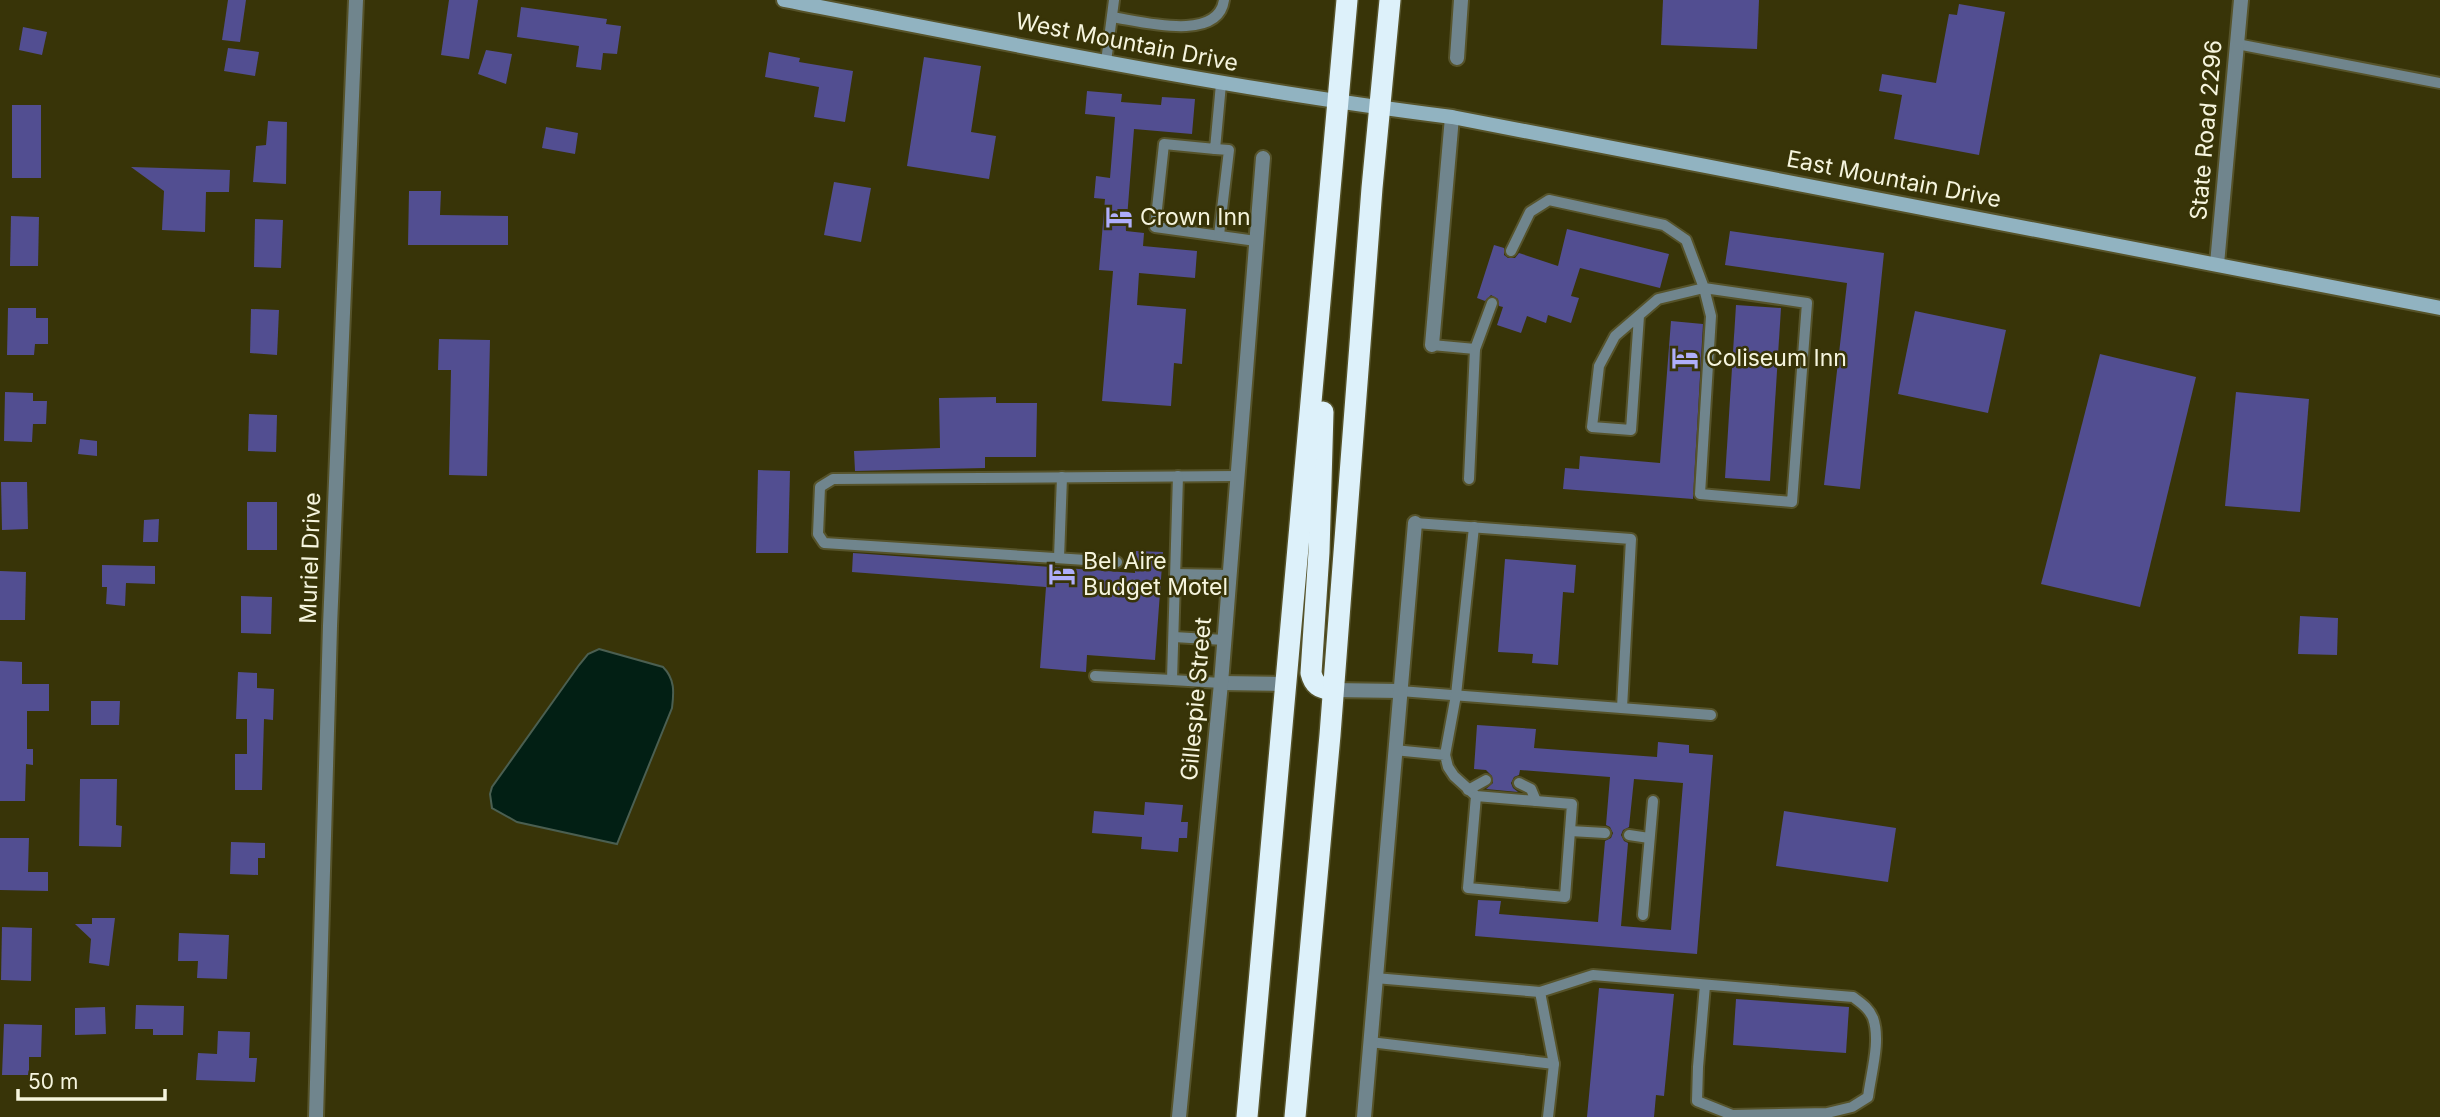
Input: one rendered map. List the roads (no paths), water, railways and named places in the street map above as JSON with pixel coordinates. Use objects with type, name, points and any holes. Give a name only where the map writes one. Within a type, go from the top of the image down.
[{"type":"highway","points":[[1247,1117],[1348,0]]},
{"type":"highway","points":[[1295,1117],[1390,0]]},
{"type":"highway","points":[[1319,328],[1323,376],[1323,455],[1311,673],[1314,683],[1321,688],[1332,690]]},
{"type":"street","name":"Muriel Drive","points":[[316,1117],[330,626],[356,0]]},
{"type":"street","name":"West Mountain Drive","points":[[784,0],[826,4],[1106,62],[1339,103]]},
{"type":"street","points":[[1457,58],[1461,0]]},
{"type":"street","name":"State Road 2296","points":[[2217,264],[2241,0]]},
{"type":"street","name":"East Mountain Drive","points":[[1339,103],[1452,117],[2440,308]]},
{"type":"street","points":[[1432,345],[1452,117]]},
{"type":"street","name":"Gillespie Street","points":[[1179,1117],[1221,683],[1263,158]]},
{"type":"street","points":[[1364,1117],[1415,523]]},
{"type":"street","points":[[1221,683],[1285,684]]},
{"type":"street","points":[[1332,690],[1399,691]]},
{"type":"lane","points":[[1106,62],[1114,0]]},
{"type":"lane","points":[[1111,17],[1182,27],[1204,23],[1217,17],[1224,0]]},
{"type":"lane","points":[[2237,44],[2440,83]]},
{"type":"lane","points":[[1215,149],[1221,84]]},
{"type":"lane","points":[[1219,235],[1229,150],[1164,144],[1155,227],[1256,241]]},
{"type":"lane","points":[[1511,251],[1530,212],[1549,200],[1664,225],[1686,240],[1704,288],[1711,316],[1700,494],[1792,502],[1807,303],[1704,288],[1658,299],[1615,336],[1599,366],[1592,428],[1631,430],[1639,316]]},
{"type":"lane","points":[[1469,479],[1475,349],[1492,303]]},
{"type":"lane","points":[[1432,345],[1475,349]]},
{"type":"lane","points":[[1117,562],[824,543],[818,534],[820,487],[833,479],[1237,475]]},
{"type":"lane","points":[[1172,680],[1178,476]]},
{"type":"lane","points":[[1059,558],[1062,477]]},
{"type":"lane","points":[[1415,523],[1631,538],[1622,708]]},
{"type":"lane","points":[[1474,527],[1456,695],[1445,755],[1454,776],[1472,793],[1572,804],[1565,897],[1468,888],[1472,793],[1486,780]]},
{"type":"lane","points":[[1176,574],[1229,575]]},
{"type":"lane","points":[[1174,637],[1224,640]]},
{"type":"lane","points":[[1095,676],[1221,683]]},
{"type":"lane","points":[[1399,691],[1711,715]]},
{"type":"lane","points":[[1394,750],[1445,755]]},
{"type":"lane","points":[[1519,783],[1531,789],[1535,801]]},
{"type":"lane","points":[[1643,915],[1653,801]]},
{"type":"lane","points":[[1570,831],[1605,833]]},
{"type":"lane","points":[[1629,835],[1649,838]]},
{"type":"lane","points":[[1376,978],[1540,992],[1593,975],[1853,997],[1866,1006],[1873,1019],[1875,1043],[1868,1097],[1852,1107],[1827,1113],[1732,1115],[1697,1101],[1705,985]]},
{"type":"lane","points":[[1540,992],[1554,1064],[1548,1117]]},
{"type":"lane","points":[[1370,1042],[1554,1064]]},
{"type":"place","name":"Crown Inn","points":[[1119,217]]},
{"type":"place","name":"Coliseum Inn","points":[[1685,358]]},
{"type":"place","name":"Bel Aire Budget Motel","points":[[1062,574]]}]
